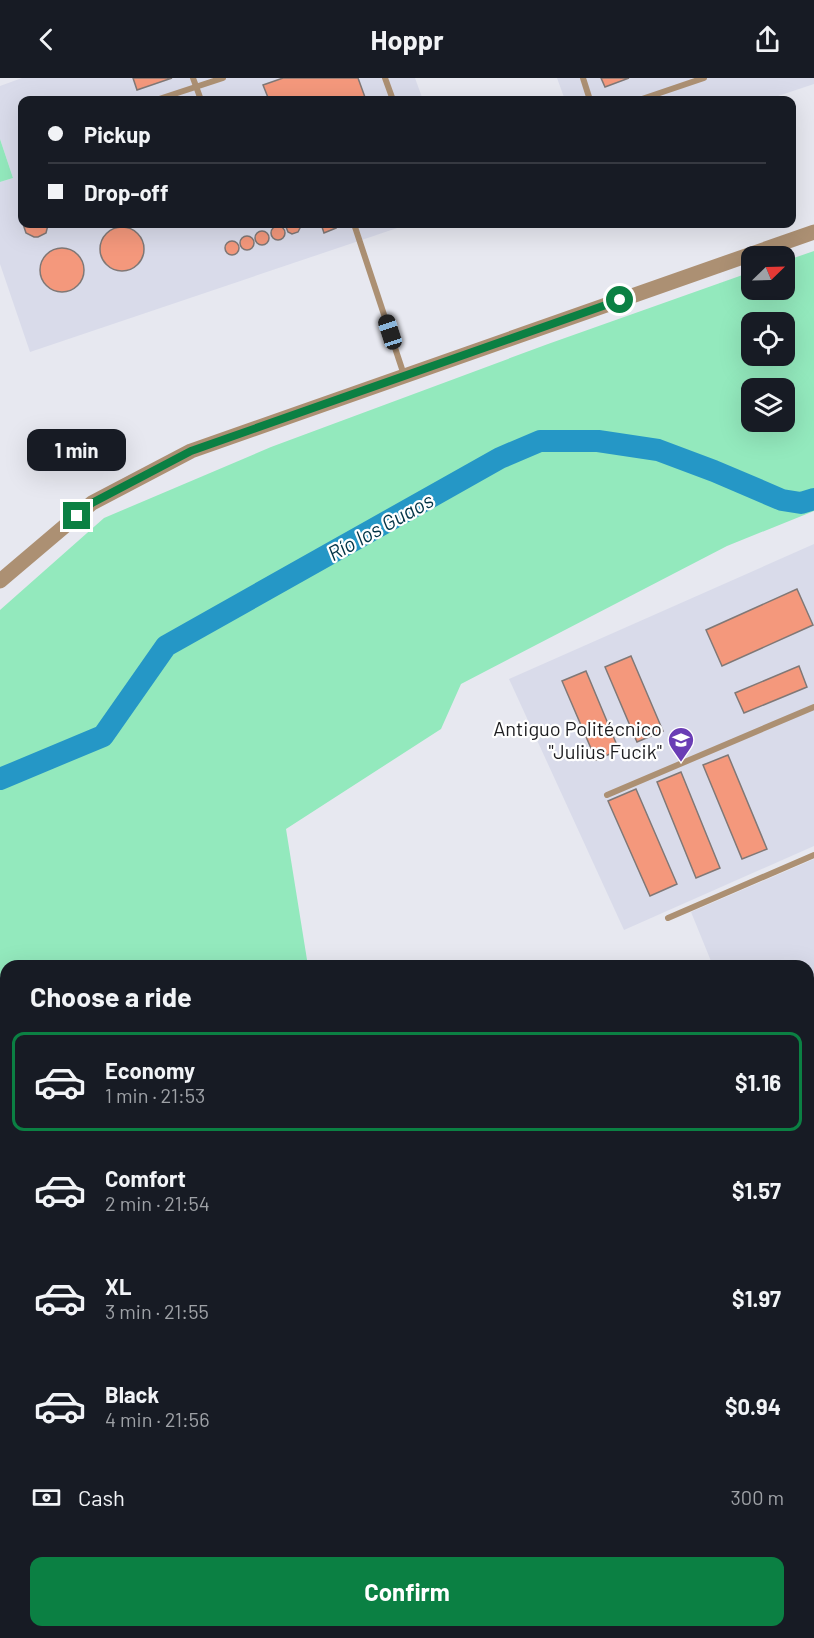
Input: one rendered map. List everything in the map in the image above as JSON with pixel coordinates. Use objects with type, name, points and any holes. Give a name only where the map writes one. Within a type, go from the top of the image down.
[{"type":"street","points":[[0,581],[92,503],[191,451],[814,232]]},
{"type":"lane","points":[[193,78],[199,96]]},
{"type":"lane","points":[[168,96],[223,78]]},
{"type":"lane","points":[[385,78],[392,96]]},
{"type":"lane","points":[[583,78],[589,96]]},
{"type":"lane","points":[[651,96],[704,78]]},
{"type":"lane","points":[[355,228],[404,376]]},
{"type":"lane","points":[[608,795],[814,707]]},
{"type":"lane","points":[[668,918],[814,855]]},
{"type":"shaded area","points":[[22,78],[415,78],[422,96],[18,96],[18,228],[397,228],[30,352],[0,264],[0,182],[13,178],[0,139],[0,86]]},
{"type":"shaded area","points":[[557,78],[814,78],[814,84],[778,96],[564,96]]},
{"type":"shaded area","name":"Antiguo Politécnico \"Julius Fucik\"","points":[[814,544],[814,846],[624,930],[509,679]]},
{"type":"shaded area","points":[[814,859],[814,960],[711,960],[691,912]]},
{"type":"green space","points":[[0,139],[13,178],[0,182]]},
{"type":"green space","points":[[814,251],[814,511],[727,546],[461,684],[441,729],[286,829],[307,960],[0,960],[0,610],[104,518],[271,447],[548,344],[741,276],[741,300],[795,300],[795,258]]},
{"type":"building","points":[[133,78],[172,78],[137,90]]},
{"type":"building","points":[[283,78],[358,78],[365,96],[267,96],[263,85]]},
{"type":"building","points":[[601,78],[629,78],[605,87]]},
{"type":"building","points":[[24,228],[47,228],[46,233],[38,237],[26,233]]},
{"type":"building","points":[[113,228],[131,228],[143,240],[143,258],[131,270],[113,270],[101,258],[101,240]]},
{"type":"building","points":[[273,228],[284,230],[283,238],[278,240],[273,238],[271,233]]},
{"type":"building","points":[[286,228],[300,228],[298,232],[292,234]]},
{"type":"building","points":[[322,228],[336,228],[324,233]]},
{"type":"building","points":[[262,231],[267,233],[269,238],[267,243],[262,245],[257,243],[255,238],[257,233]]},
{"type":"building","points":[[247,236],[252,238],[254,243],[252,248],[247,250],[242,248],[240,243],[242,238]]},
{"type":"building","points":[[232,241],[237,243],[239,248],[237,253],[232,255],[227,253],[225,248],[227,243]]},
{"type":"building","points":[[62,248],[71,249],[78,254],[83,261],[83,279],[78,286],[71,291],[62,292],[53,291],[46,286],[41,279],[40,270],[41,261],[46,254],[53,249]]},
{"type":"building","points":[[797,589],[813,625],[722,666],[706,630]]},
{"type":"building","points":[[631,656],[663,731],[637,742],[605,667]]},
{"type":"building","points":[[799,666],[807,687],[744,713],[735,693]]},
{"type":"building","points":[[586,671],[619,750],[596,760],[562,681]]},
{"type":"building","points":[[728,755],[767,849],[742,859],[703,765]]},
{"type":"building","points":[[681,772],[720,868],[696,878],[657,782]]},
{"type":"building","points":[[636,789],[677,884],[650,896],[608,801]]},
{"type":"waterway","name":"Río los Guaos","points":[[0,779],[103,736],[166,646],[500,458],[540,441],[598,441],[658,450],[782,500],[801,503],[814,499]]},
{"type":"place","name":"Antiguo Politécnico \"Julius Fucik\"","points":[[681,763]]},
{"type":"route","points":[[77,516],[92,503],[191,451],[620,300]]}]
